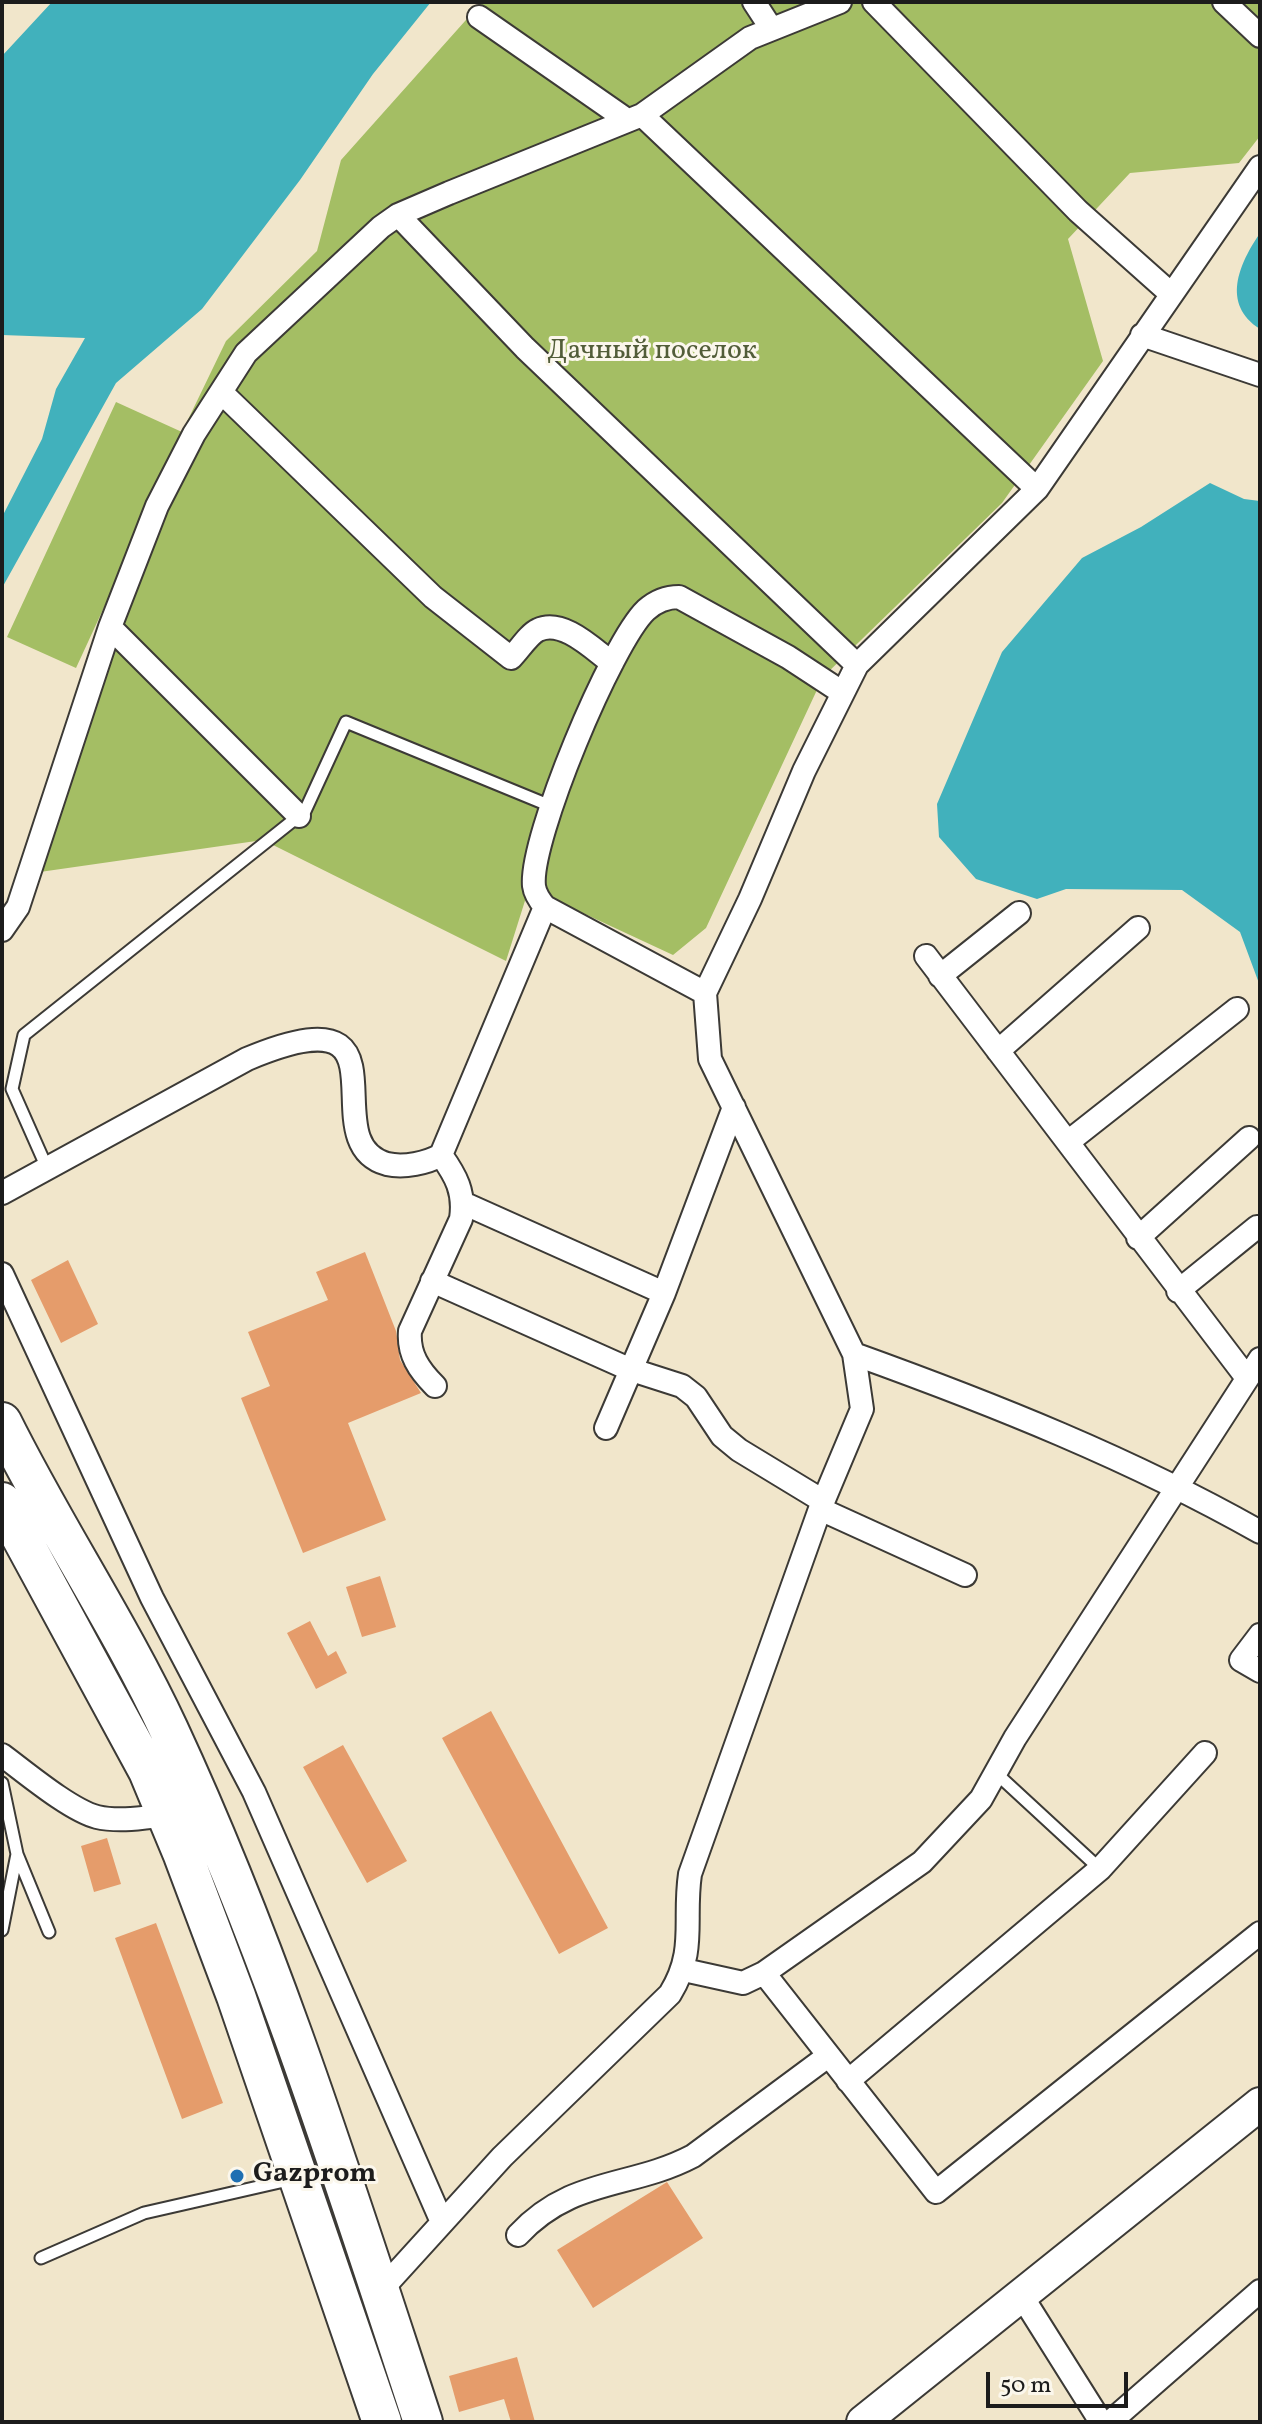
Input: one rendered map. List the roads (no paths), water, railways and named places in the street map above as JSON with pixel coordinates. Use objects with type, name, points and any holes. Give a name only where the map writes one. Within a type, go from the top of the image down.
[{"type":"highway","points":[[2,1422],[168,1727],[246,1905],[382,2289],[423,2422]]},
{"type":"highway","points":[[2,1502],[148,1771],[236,1996],[382,2422]]},
{"type":"highway","points":[[236,1996],[245,2009],[255,2009],[264,2005],[275,1984]]},
{"type":"highway","points":[[257,2059],[255,2041],[266,2028],[274,2026],[296,2041]]},
{"type":"main road","points":[[863,2422],[1023,2298],[1260,2104]]},
{"type":"street","points":[[754,2],[771,28]]},
{"type":"street","points":[[2,930],[18,907],[110,627],[157,506],[194,434],[246,353],[398,215],[635,117],[750,38],[840,2]]},
{"type":"street","points":[[874,2],[1078,211],[1170,293]]},
{"type":"street","points":[[1224,2],[1260,36]]},
{"type":"street","points":[[479,17],[536,59],[635,117],[1037,489]]},
{"type":"street","points":[[382,2289],[502,2157],[670,1994],[684,1970],[688,1948],[685,1908],[690,1874],[822,1505],[862,1409],[854,1354],[710,1059],[705,993],[857,665],[1037,489],[1260,167]]},
{"type":"street","points":[[398,215],[525,348],[857,665]]},
{"type":"street","points":[[1142,335],[1260,375]]},
{"type":"street","points":[[221,392],[433,597],[511,658],[537,630],[550,628],[568,631],[612,663]]},
{"type":"street","points":[[705,993],[545,907],[534,886],[535,870],[553,807],[612,663],[644,612],[668,597],[679,597],[788,657],[843,693]]},
{"type":"street","points":[[110,627],[299,816]]},
{"type":"street","points":[[2,1193],[247,1059],[276,1047],[320,1039],[340,1044],[350,1058],[358,1139],[367,1153],[390,1165],[429,1161],[441,1155],[545,907]]},
{"type":"street","points":[[940,976],[1019,913]]},
{"type":"street","points":[[998,1051],[1138,928]]},
{"type":"street","points":[[926,956],[1247,1378]]},
{"type":"street","points":[[1068,1142],[1237,1009]]},
{"type":"street","points":[[606,1428],[664,1293],[734,1107]]},
{"type":"street","points":[[1138,1238],[1249,1138]]},
{"type":"street","points":[[435,1386],[418,1366],[409,1347],[410,1331],[461,1219],[463,1203],[458,1179],[441,1155]]},
{"type":"street","points":[[463,1203],[664,1293]]},
{"type":"street","points":[[1178,1291],[1257,1227]]},
{"type":"street","points":[[2,1274],[152,1598],[254,1792],[442,2222]]},
{"type":"street","points":[[432,1281],[629,1369],[682,1386],[696,1397],[722,1436],[739,1450],[822,1505],[965,1575]]},
{"type":"street","points":[[854,1354],[956,1390],[1178,1485],[1260,1532]]},
{"type":"street","points":[[684,1970],[743,1983],[764,1973],[922,1862],[981,1799],[1015,1738],[1260,1359]]},
{"type":"street","points":[[1260,1635],[1241,1660],[1260,1671]]},
{"type":"street","points":[[848,2081],[1100,1869],[1205,1753]]},
{"type":"street","points":[[2,1755],[49,1790],[96,1817],[142,1819],[166,1815]]},
{"type":"street","points":[[764,1973],[936,2192],[1260,1933]]},
{"type":"street","points":[[518,2235],[547,2207],[568,2197],[596,2185],[673,2166],[693,2156],[828,2056]]},
{"type":"street","points":[[1110,2422],[1260,2291]]},
{"type":"street","points":[[1023,2298],[1101,2422]]},
{"type":"lane","points":[[47,1168],[12,1089],[24,1035],[305,811],[346,722],[553,807]]},
{"type":"lane","points":[[997,1774],[1100,1869]]},
{"type":"lane","points":[[2,1783],[17,1854],[49,1932]]},
{"type":"lane","points":[[2,1930],[17,1854]]},
{"type":"lane","points":[[41,2258],[144,2213],[298,2178]]},
{"type":"water","points":[[52,2],[431,2],[373,74],[300,180],[202,309],[116,383],[2,588],[2,517],[42,439],[56,389],[85,338],[2,335],[2,56]]},
{"type":"water","points":[[1260,233],[1260,329],[1248,319],[1237,296],[1240,270]]},
{"type":"water","points":[[1210,483],[1244,499],[1260,501],[1260,986],[1240,932],[1182,890],[1066,889],[1037,899],[976,879],[939,837],[937,804],[1002,652],[1082,558],[1141,527]]},
{"type":"place","name":"Gazprom","points":[[237,2176]]},
{"type":"park label","name":"Дачный поселок","points":[[652,353]]}]
